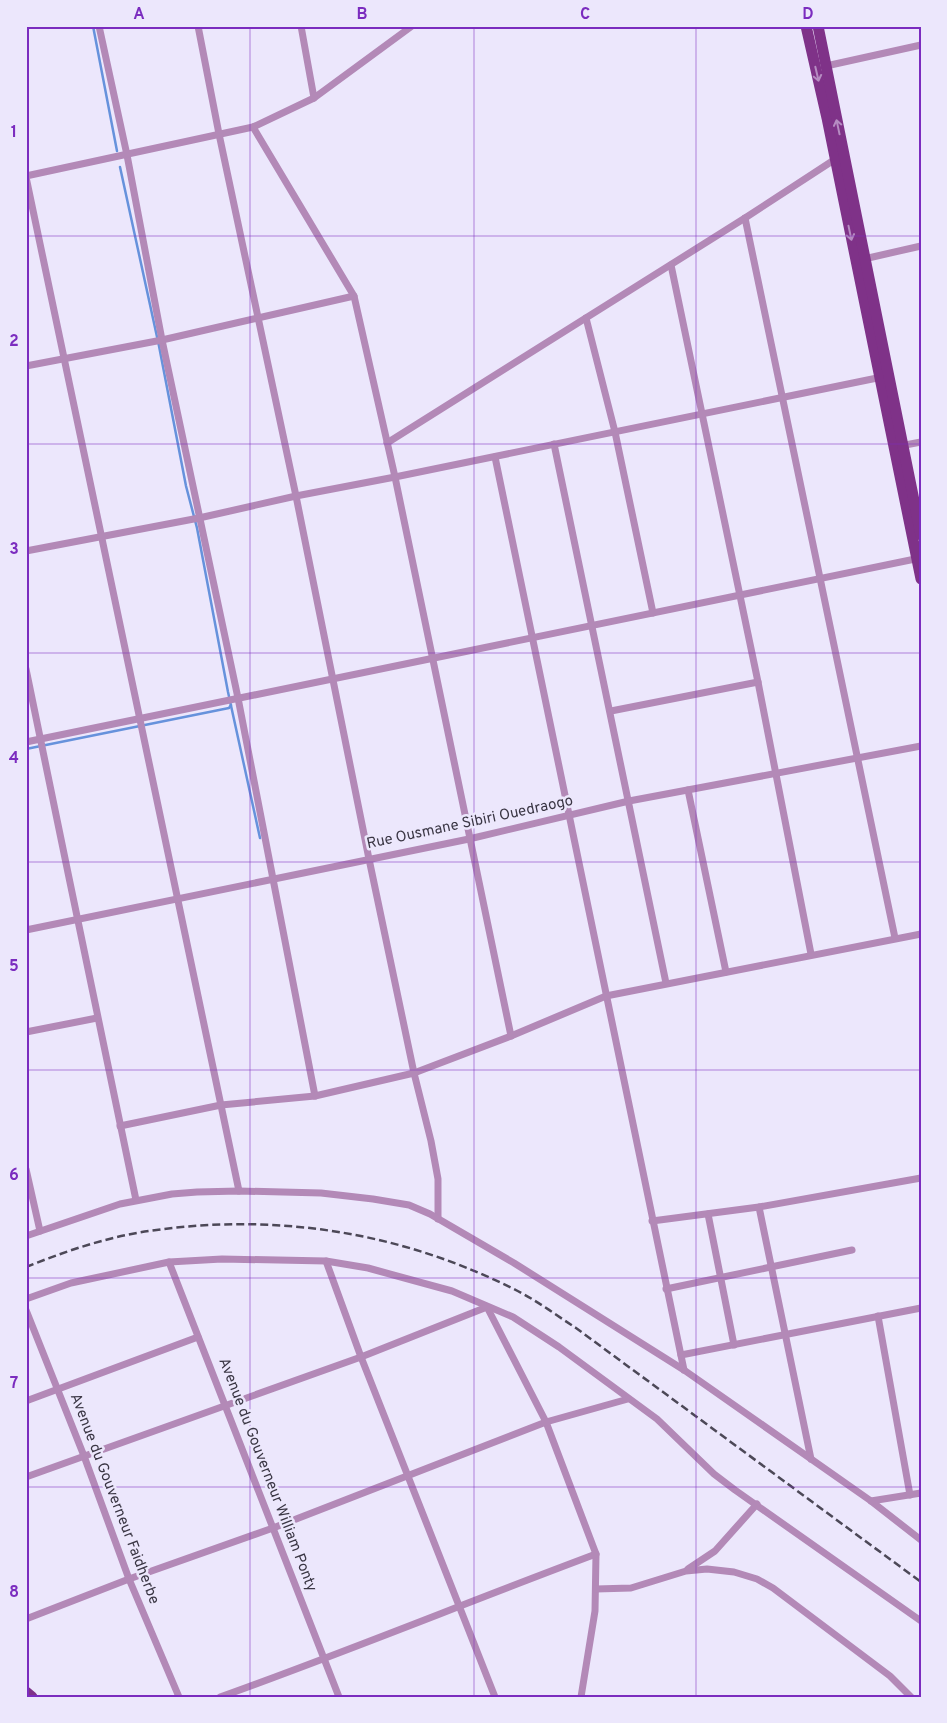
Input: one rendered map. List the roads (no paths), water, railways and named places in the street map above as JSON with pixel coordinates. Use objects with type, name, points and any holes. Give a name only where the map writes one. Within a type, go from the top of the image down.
[{"type":"main road","points":[[806,26],[840,157]]},
{"type":"main road","points":[[818,26],[840,157],[899,447],[921,579]]},
{"type":"main road","points":[[899,447],[921,535]]},
{"type":"main road","points":[[26,1692],[32,1697]]},
{"type":"street","points":[[99,26],[127,154],[162,340],[238,698],[315,1096]]},
{"type":"street","points":[[198,26],[296,496],[369,860],[414,1073],[431,1141],[438,1179],[438,1219]]},
{"type":"street","points":[[301,26],[314,98]]},
{"type":"street","points":[[239,1191],[26,177],[253,127],[314,98],[402,30],[412,26]]},
{"type":"street","points":[[826,66],[921,45]]},
{"type":"street","points":[[253,127],[354,296],[395,477],[511,1036]]},
{"type":"street","points":[[387,443],[840,157]]},
{"type":"street","points":[[745,218],[895,938]]},
{"type":"street","points":[[861,260],[921,246]]},
{"type":"street","points":[[671,265],[738,594],[758,682],[812,954]]},
{"type":"street","points":[[26,366],[162,340],[354,296]]},
{"type":"street","points":[[586,318],[615,432],[653,612]]},
{"type":"street","points":[[26,551],[199,518],[296,496],[495,457],[885,376]]},
{"type":"street","points":[[899,447],[921,442]]},
{"type":"street","points":[[554,444],[666,983]]},
{"type":"street","points":[[495,457],[684,1370]]},
{"type":"street","points":[[26,742],[918,558]]},
{"type":"street","points":[[26,669],[136,1200]]},
{"type":"street","points":[[610,711],[758,682]]},
{"type":"street","name":"Rue Ousmane Sibiri Ouedraogo","points":[[26,930],[469,839],[629,801],[921,746]]},
{"type":"street","points":[[688,790],[726,972]]},
{"type":"street","points":[[120,1126],[221,1105],[315,1096],[414,1073],[511,1036],[606,996],[921,934]]},
{"type":"street","points":[[26,1032],[97,1018]]},
{"type":"street","points":[[26,1169],[40,1231]]},
{"type":"street","points":[[652,1221],[759,1207],[921,1178]]},
{"type":"street","points":[[26,1236],[102,1209],[136,1200],[197,1192],[320,1193],[409,1205],[438,1219],[514,1262],[684,1370],[871,1501],[921,1540]]},
{"type":"street","points":[[759,1207],[811,1458]]},
{"type":"street","points":[[708,1214],[734,1345]]},
{"type":"street","points":[[666,1289],[852,1250]]},
{"type":"street","points":[[26,1299],[71,1284],[169,1262],[222,1259],[326,1261],[368,1268],[452,1291],[513,1317],[559,1347],[657,1419],[714,1474],[921,1621]]},
{"type":"street","points":[[326,1261],[361,1357],[495,1697]]},
{"type":"street","name":"Avenue du Gouverneur William Ponty","points":[[169,1262],[339,1697]]},
{"type":"street","points":[[26,1477],[361,1357],[487,1307]]},
{"type":"street","points":[[487,1307],[546,1422],[596,1554],[595,1611],[580,1697]]},
{"type":"street","points":[[681,1355],[921,1308]]},
{"type":"street","name":"Avenue du Gouverneur Faidherbe","points":[[26,1310],[84,1456],[129,1579],[179,1697]]},
{"type":"street","points":[[878,1316],[910,1495]]},
{"type":"street","points":[[26,1400],[198,1336]]},
{"type":"street","points":[[26,1619],[129,1579],[273,1528],[546,1422],[628,1399]]},
{"type":"street","points":[[871,1501],[921,1493]]},
{"type":"street","points":[[686,1571],[715,1551],[757,1504]]},
{"type":"street","points":[[220,1697],[324,1660],[596,1554]]},
{"type":"street","points":[[596,1589],[631,1588],[686,1571],[707,1569],[734,1572],[757,1579],[773,1588],[890,1676],[911,1697]]},
{"type":"waterway","points":[[93,26],[117,151]]},
{"type":"waterway","points":[[120,167],[159,346],[186,486],[197,528],[228,692],[260,838]]},
{"type":"waterway","points":[[26,749],[229,708],[231,705]]},
{"type":"railway","points":[[26,1267],[56,1255],[118,1237],[190,1226],[230,1224],[311,1228],[350,1234],[429,1254],[500,1282],[549,1310],[921,1582]]}]
